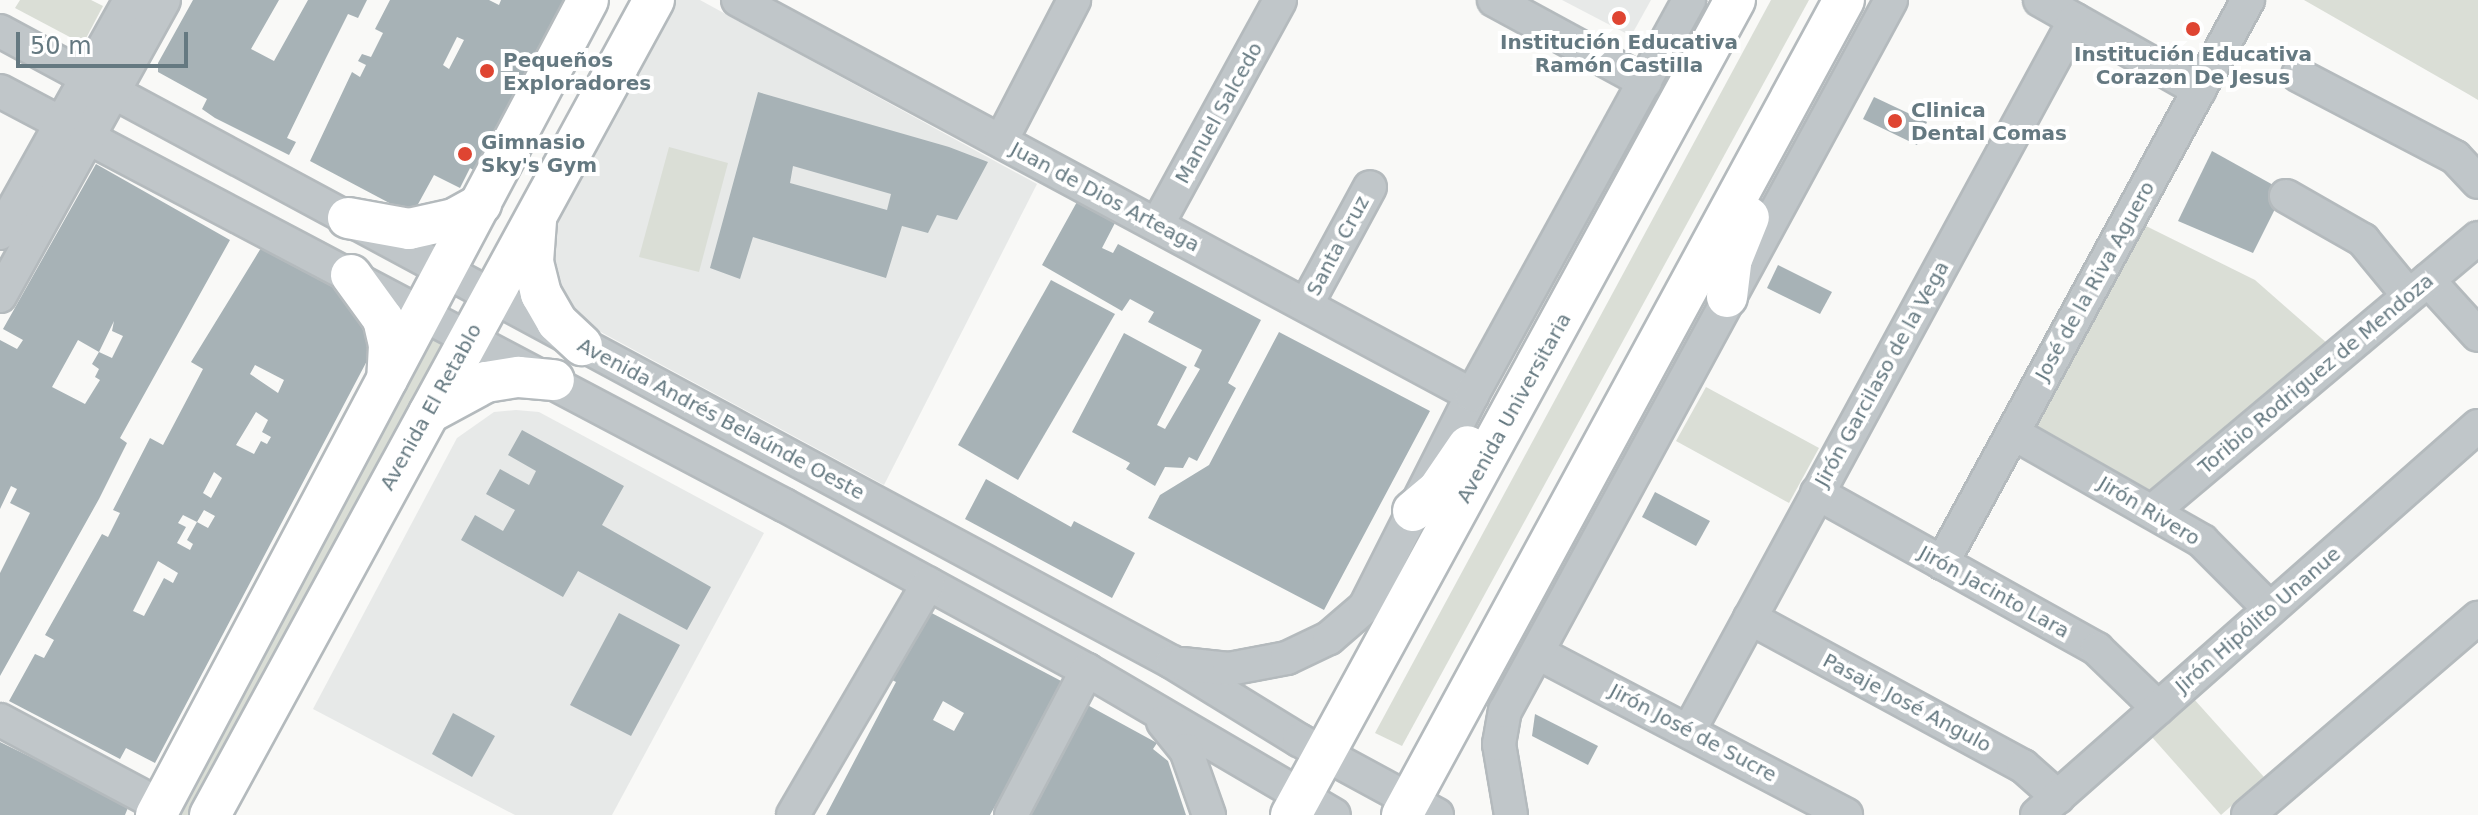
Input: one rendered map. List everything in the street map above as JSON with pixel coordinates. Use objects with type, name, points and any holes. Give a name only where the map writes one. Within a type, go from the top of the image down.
[{"type":"main road","points":[[158,810],[447,272],[588,0]]},
{"type":"main road","name":"Avenida El Retablo","points":[[210,815],[654,0]]},
{"type":"main road","name":"Avenida Universitaria","points":[[1309,809],[1324,754],[1735,0]]},
{"type":"main road","points":[[1417,810],[1844,0]]},
{"type":"main road","points":[[1727,297],[1732,259],[1786,125],[1788,102]]},
{"type":"main road","points":[[348,218],[409,229],[454,219],[481,204]]},
{"type":"main road","points":[[538,213],[532,246],[536,278],[557,322],[582,345]]},
{"type":"main road","points":[[351,275],[370,295],[387,331],[386,385]]},
{"type":"main road","points":[[426,415],[454,395],[486,382],[519,377],[554,380]]},
{"type":"main road","points":[[1413,511],[1438,490],[1495,405],[1527,383]]},
{"type":"street","points":[[99,86],[130,0]]},
{"type":"street","points":[[0,296],[74,132],[99,86],[164,0]]},
{"type":"street","name":"Juan de Dios Arteaga","points":[[738,0],[1472,395]]},
{"type":"street","points":[[1001,141],[1074,0]]},
{"type":"street","name":"Manuel Salcedo","points":[[1157,225],[1280,0]]},
{"type":"street","points":[[1494,0],[1645,82]]},
{"type":"street","name":"Avenida Universitaria","points":[[1172,662],[1229,669],[1266,664],[1329,638],[1365,607],[1472,395],[1689,0]]},
{"type":"street","points":[[1511,815],[1499,744],[1505,711],[1727,297],[1891,0]]},
{"type":"street","points":[[2040,0],[2199,90]]},
{"type":"street","name":"José de la Riva Aguero","points":[[1942,563],[2248,0]]},
{"type":"street","name":"Jirón Garcilaso de la Vega","points":[[1690,729],[2075,20]]},
{"type":"street","name":"Avenida Andrés Belaúnde Oeste","points":[[0,31],[1172,662],[1417,810]]},
{"type":"street","points":[[2298,75],[2455,157],[2478,182]]},
{"type":"street","points":[[0,91],[554,380],[1087,670],[1309,809]]},
{"type":"street","points":[[0,233],[74,132]]},
{"type":"street","name":"Santa Cruz","points":[[1306,305],[1370,187]]},
{"type":"street","points":[[2286,196],[2363,240],[2478,335]]},
{"type":"street","name":"Toribio Rodriguez de Mendoza","points":[[2154,510],[2478,238]]},
{"type":"street","name":"Jirón Hipólito Unanue","points":[[2048,806],[2478,426]]},
{"type":"street","name":"Jirón Rivero","points":[[2013,433],[2154,510],[2202,541],[2270,609]]},
{"type":"street","name":"Jirón Jacinto Lara","points":[[1817,493],[2097,649],[2158,708]]},
{"type":"street","points":[[993,619],[1010,601],[1016,578]]},
{"type":"street","points":[[793,815],[928,584]]},
{"type":"street","points":[[1051,651],[1058,627],[1075,610]]},
{"type":"street","name":"Pasaje José Angulo","points":[[1750,618],[2023,766],[2048,806]]},
{"type":"street","points":[[2248,815],[2478,618]]},
{"type":"street","name":"Jirón José de Sucre","points":[[1538,653],[1690,729],[1846,815]]},
{"type":"street","points":[[1011,815],[1087,670]]},
{"type":"street","points":[[1150,708],[1186,750],[1209,815]]},
{"type":"street","points":[[0,720],[158,810]]},
{"type":"shaded area","points":[[20,0],[91,0],[103,6],[83,44],[15,8]]},
{"type":"shaded area","points":[[673,0],[700,0],[1037,184],[884,485],[573,317],[545,274],[553,218]]},
{"type":"shaded area","name":"Institución Educativa Ramón Castilla","points":[[1562,0],[1651,0],[1631,36]]},
{"type":"shaded area","points":[[1771,0],[1809,0],[1402,746],[1375,733]]},
{"type":"shaded area","points":[[2304,0],[2478,0],[2478,100],[2468,94]]},
{"type":"shaded area","points":[[669,147],[728,163],[699,272],[639,257]]},
{"type":"shaded area","points":[[2144,225],[2255,280],[2328,344],[2154,492],[2035,429]]},
{"type":"shaded area","points":[[431,325],[456,339],[194,815],[164,815]]},
{"type":"shaded area","points":[[1706,387],[1819,448],[1789,503],[1676,441]]},
{"type":"shaded area","points":[[494,412],[539,412],[764,533],[612,815],[515,815],[313,709],[457,438]]},
{"type":"shaded area","points":[[2193,698],[2264,777],[2221,815],[2151,736]]},
{"type":"building","points":[[193,0],[279,0],[251,49],[274,61],[308,0],[367,0],[358,18],[348,14],[287,138],[296,142],[289,155],[215,118],[202,109],[207,99],[158,72],[158,63]]},
{"type":"building","points":[[390,0],[489,0],[499,5],[501,0],[565,0],[475,171],[470,168],[460,188],[434,175],[417,206],[395,206],[310,161],[352,72],[360,77],[366,65],[358,61],[362,54],[371,57],[383,33],[375,29]],"holes":[[[457,37],[464,40],[449,69],[443,65]]]},
{"type":"building","points":[[758,92],[949,147],[988,162],[957,220],[937,215],[928,233],[902,226],[886,278],[753,237],[740,279],[710,268]],"holes":[[[793,166],[891,194],[887,210],[790,183]]]},
{"type":"building","name":"Clinica Dental Comas","points":[[1874,97],[1927,122],[1917,145],[1863,119]]},
{"type":"building","points":[[2212,151],[2284,191],[2253,253],[2178,221]]},
{"type":"building","points":[[96,164],[230,240],[120,438],[127,443],[99,499],[0,676],[0,573],[30,513],[10,503],[17,489],[11,486],[0,509],[0,340],[17,349],[23,340],[3,329]],"holes":[[[114,321],[112,331],[123,336],[112,358],[99,352]],[[78,340],[99,352],[92,364],[99,369],[95,377],[100,380],[85,404],[52,387]]]},
{"type":"building","points":[[1078,200],[1116,221],[1102,248],[1113,253],[1118,244],[1261,320],[1228,383],[1236,388],[1197,461],[1189,457],[1183,468],[1165,467],[1155,486],[1126,469],[1130,463],[1072,432],[1124,333],[1187,367],[1157,425],[1165,429],[1200,369],[1194,366],[1202,350],[1148,322],[1154,312],[1130,299],[1122,311],[1042,265]]},
{"type":"building","points":[[261,248],[349,295],[378,340],[155,763],[126,748],[120,759],[9,701],[35,654],[44,658],[54,640],[45,635],[102,534],[108,537],[120,513],[113,510],[150,438],[163,445],[203,369],[191,362]],"holes":[[[255,365],[284,380],[278,393],[250,374]],[[256,412],[268,420],[262,432],[271,437],[267,444],[261,441],[254,454],[236,445]],[[214,472],[222,478],[211,498],[203,493]],[[204,510],[215,516],[208,528],[197,522]],[[183,515],[197,522],[187,540],[193,544],[190,550],[177,543],[186,527],[178,523]],[[158,561],[178,573],[173,583],[164,578],[144,616],[133,611]]]},
{"type":"building","points":[[1778,265],[1832,292],[1820,314],[1767,288]]},
{"type":"building","points":[[1051,280],[1115,314],[1018,480],[958,445]]},
{"type":"building","points":[[1279,332],[1430,411],[1324,610],[1148,518],[1160,495],[1209,465]]},
{"type":"building","points":[[522,430],[624,486],[602,525],[711,587],[687,630],[578,571],[563,597],[461,540],[475,515],[503,531],[515,510],[486,494],[500,469],[529,485],[536,471],[508,455]]},
{"type":"building","points":[[986,479],[1071,527],[1074,521],[1135,553],[1112,598],[965,519]]},
{"type":"building","points":[[1655,492],[1710,521],[1696,546],[1642,517]]},
{"type":"building","points":[[924,609],[1065,683],[990,815],[826,815],[896,682],[888,678]],"holes":[[[943,701],[964,713],[954,731],[933,720]]]},
{"type":"building","points":[[619,613],[680,645],[631,736],[570,705]]},
{"type":"building","points":[[1082,702],[1157,743],[1153,749],[1168,761],[1186,815],[1027,815]]},
{"type":"building","points":[[453,713],[495,736],[472,777],[432,754]]},
{"type":"building","points":[[1535,714],[1598,746],[1588,765],[1532,736]]},
{"type":"building","points":[[0,742],[129,805],[125,815],[0,815]]},
{"type":"place","name":"Institución Educativa Ramón Castilla","points":[[1619,18]]},
{"type":"place","name":"Institución Educativa Corazon De Jesus","points":[[2193,29]]},
{"type":"place","name":"Pequeños Exploradores","points":[[487,71]]},
{"type":"place","name":"Clinica Dental Comas","points":[[1895,121]]},
{"type":"place","name":"Gimnasio Sky's Gym","points":[[465,154]]}]
